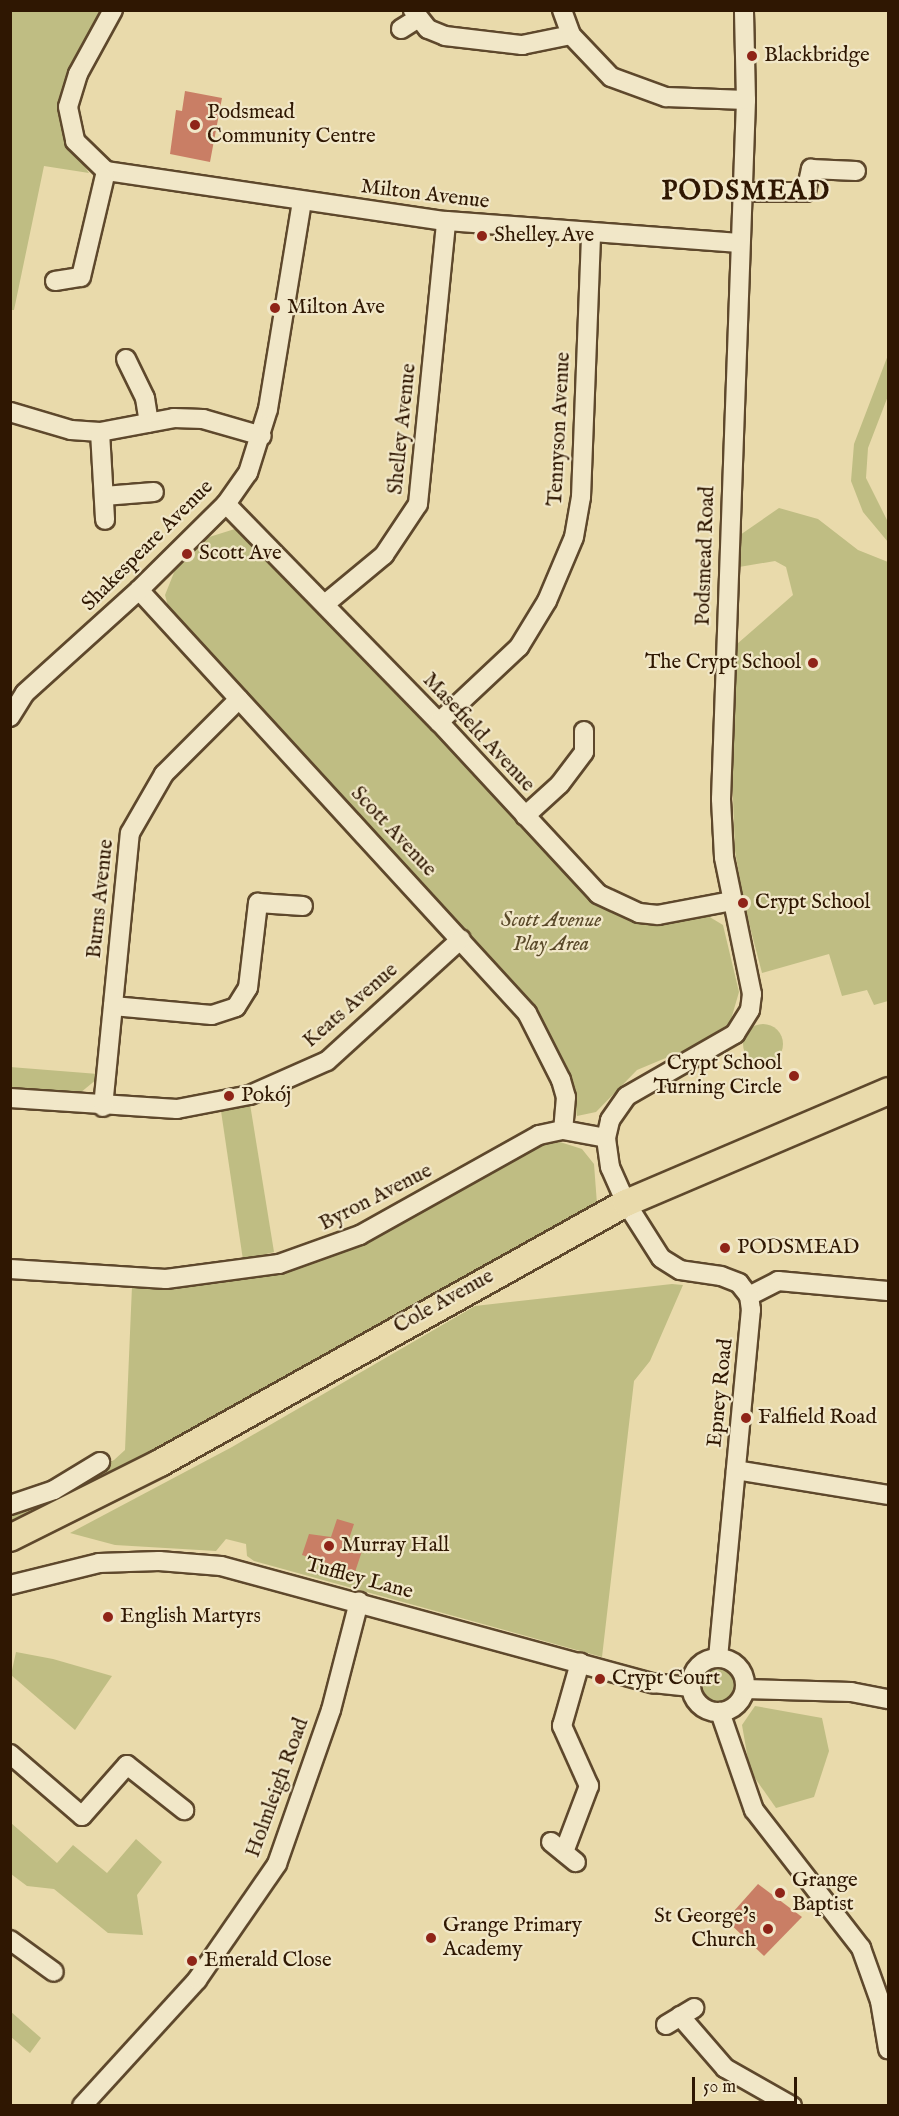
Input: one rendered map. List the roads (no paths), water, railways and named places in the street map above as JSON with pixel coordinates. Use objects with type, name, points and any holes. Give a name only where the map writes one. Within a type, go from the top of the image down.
[{"type":"highway","name":"Cole Avenue","points":[[10,1538],[160,1463],[626,1203],[888,1091]]},
{"type":"street","points":[[56,281],[81,277],[106,171],[75,141],[68,107],[78,74],[113,10]]},
{"type":"street","points":[[562,10],[572,35],[611,77],[642,91],[666,97],[746,100]]},
{"type":"street","name":"Podsmead Road","points":[[626,1203],[610,1167],[606,1138],[610,1120],[627,1096],[724,1044],[750,1010],[750,973],[732,901],[722,834],[721,765],[746,100],[744,10]]},
{"type":"street","points":[[401,29],[415,15],[445,36],[522,45],[572,35]]},
{"type":"street","points":[[743,192],[806,192],[811,169],[856,171]]},
{"type":"street","name":"Milton Avenue","points":[[106,171],[302,202],[446,221],[591,234],[740,243]]},
{"type":"street","name":"Shakespeare Avenue","points":[[10,717],[25,693],[139,590],[226,504],[248,472],[262,436],[302,202]]},
{"type":"street","name":"Shelley Avenue","points":[[325,604],[384,555],[418,504],[446,221]]},
{"type":"street","name":"Tennyson Avenue","points":[[440,722],[519,647],[547,601],[574,537],[581,497],[591,234]]},
{"type":"street","points":[[126,359],[145,398],[149,423]]},
{"type":"street","points":[[10,412],[60,428],[100,432],[149,423],[203,419],[262,436]]},
{"type":"street","points":[[100,432],[105,520]]},
{"type":"street","points":[[104,496],[154,492]]},
{"type":"street","name":"Masefield Avenue","points":[[226,504],[440,722],[598,894],[639,913],[658,915],[732,901]]},
{"type":"street","name":"Scott Avenue","points":[[139,590],[527,1013],[561,1080],[566,1097],[563,1130]]},
{"type":"street","name":"Burns Avenue","points":[[103,1107],[127,856],[136,818],[164,774],[238,699]]},
{"type":"street","points":[[525,816],[560,784],[584,752],[585,730]]},
{"type":"street","points":[[113,1006],[212,1015],[236,1007],[248,988],[258,903],[303,906]]},
{"type":"street","name":"Keats Avenue","points":[[10,1098],[103,1107],[177,1109],[250,1095],[286,1082],[327,1061],[461,939]]},
{"type":"street","name":"Byron Avenue","points":[[10,1269],[166,1279],[279,1264],[360,1235],[539,1135],[563,1130],[606,1138]]},
{"type":"street","points":[[626,1203],[661,1258],[680,1270],[722,1276],[739,1283],[749,1296],[778,1281],[888,1291]]},
{"type":"street","name":"Epney Road","points":[[718,1658],[752,1310],[749,1296]]},
{"type":"street","points":[[10,1505],[54,1490],[100,1462]]},
{"type":"street","points":[[736,1470],[888,1495]]},
{"type":"street","name":"Tuffley Lane","points":[[10,1585],[99,1563],[159,1561],[221,1566],[653,1683],[691,1687]]},
{"type":"street","name":"Holmleigh Road","points":[[82,2106],[197,1980],[277,1864],[331,1710],[359,1602]]},
{"type":"street","points":[[718,1658],[740,1668],[745,1689],[737,1705],[720,1712],[698,1703],[691,1687],[699,1665],[718,1658]]},
{"type":"street","points":[[563,1852],[589,1786],[562,1726],[580,1663]]},
{"type":"street","points":[[745,1689],[851,1692],[888,1699]]},
{"type":"street","points":[[720,1712],[754,1810],[861,1948],[884,2000],[888,2049]]},
{"type":"street","points":[[10,1754],[82,1816],[127,1765],[184,1810]]},
{"type":"street","points":[[10,1940],[54,1972]]},
{"type":"street","points":[[680,2016],[725,2068],[792,2106]]},
{"type":"place","name":"Blackbridge","points":[[752,56]]},
{"type":"place","name":"Podsmead Community Centre","points":[[195,125]]},
{"type":"place","name":"Shelley Ave","points":[[482,236]]},
{"type":"place","name":"Milton Ave","points":[[275,308]]},
{"type":"place","name":"Scott Ave","points":[[187,554]]},
{"type":"place","name":"The Crypt School","points":[[813,663]]},
{"type":"place","name":"Crypt School","points":[[743,903]]},
{"type":"place","name":"Crypt School Turning Circle","points":[[794,1076]]},
{"type":"place","name":"Pokój","points":[[229,1096]]},
{"type":"place","name":"PODSMEAD","points":[[725,1248]]},
{"type":"place","name":"Falfield Road","points":[[746,1418]]},
{"type":"place","name":"Murray Hall","points":[[329,1546]]},
{"type":"place","name":"English Martyrs","points":[[108,1617]]},
{"type":"place","name":"Crypt Court","points":[[600,1679]]},
{"type":"place","name":"Grange Baptist","points":[[780,1893]]},
{"type":"place","name":"St George's Church","points":[[768,1929]]},
{"type":"place","name":"Grange Primary Academy","points":[[431,1938]]},
{"type":"place","name":"Emerald Close","points":[[192,1961]]},
{"type":"district","name":"PODSMEAD","points":[[746,193]]},
{"type":"park label","name":"Scott Avenue Play Area","points":[[551,933]]}]
